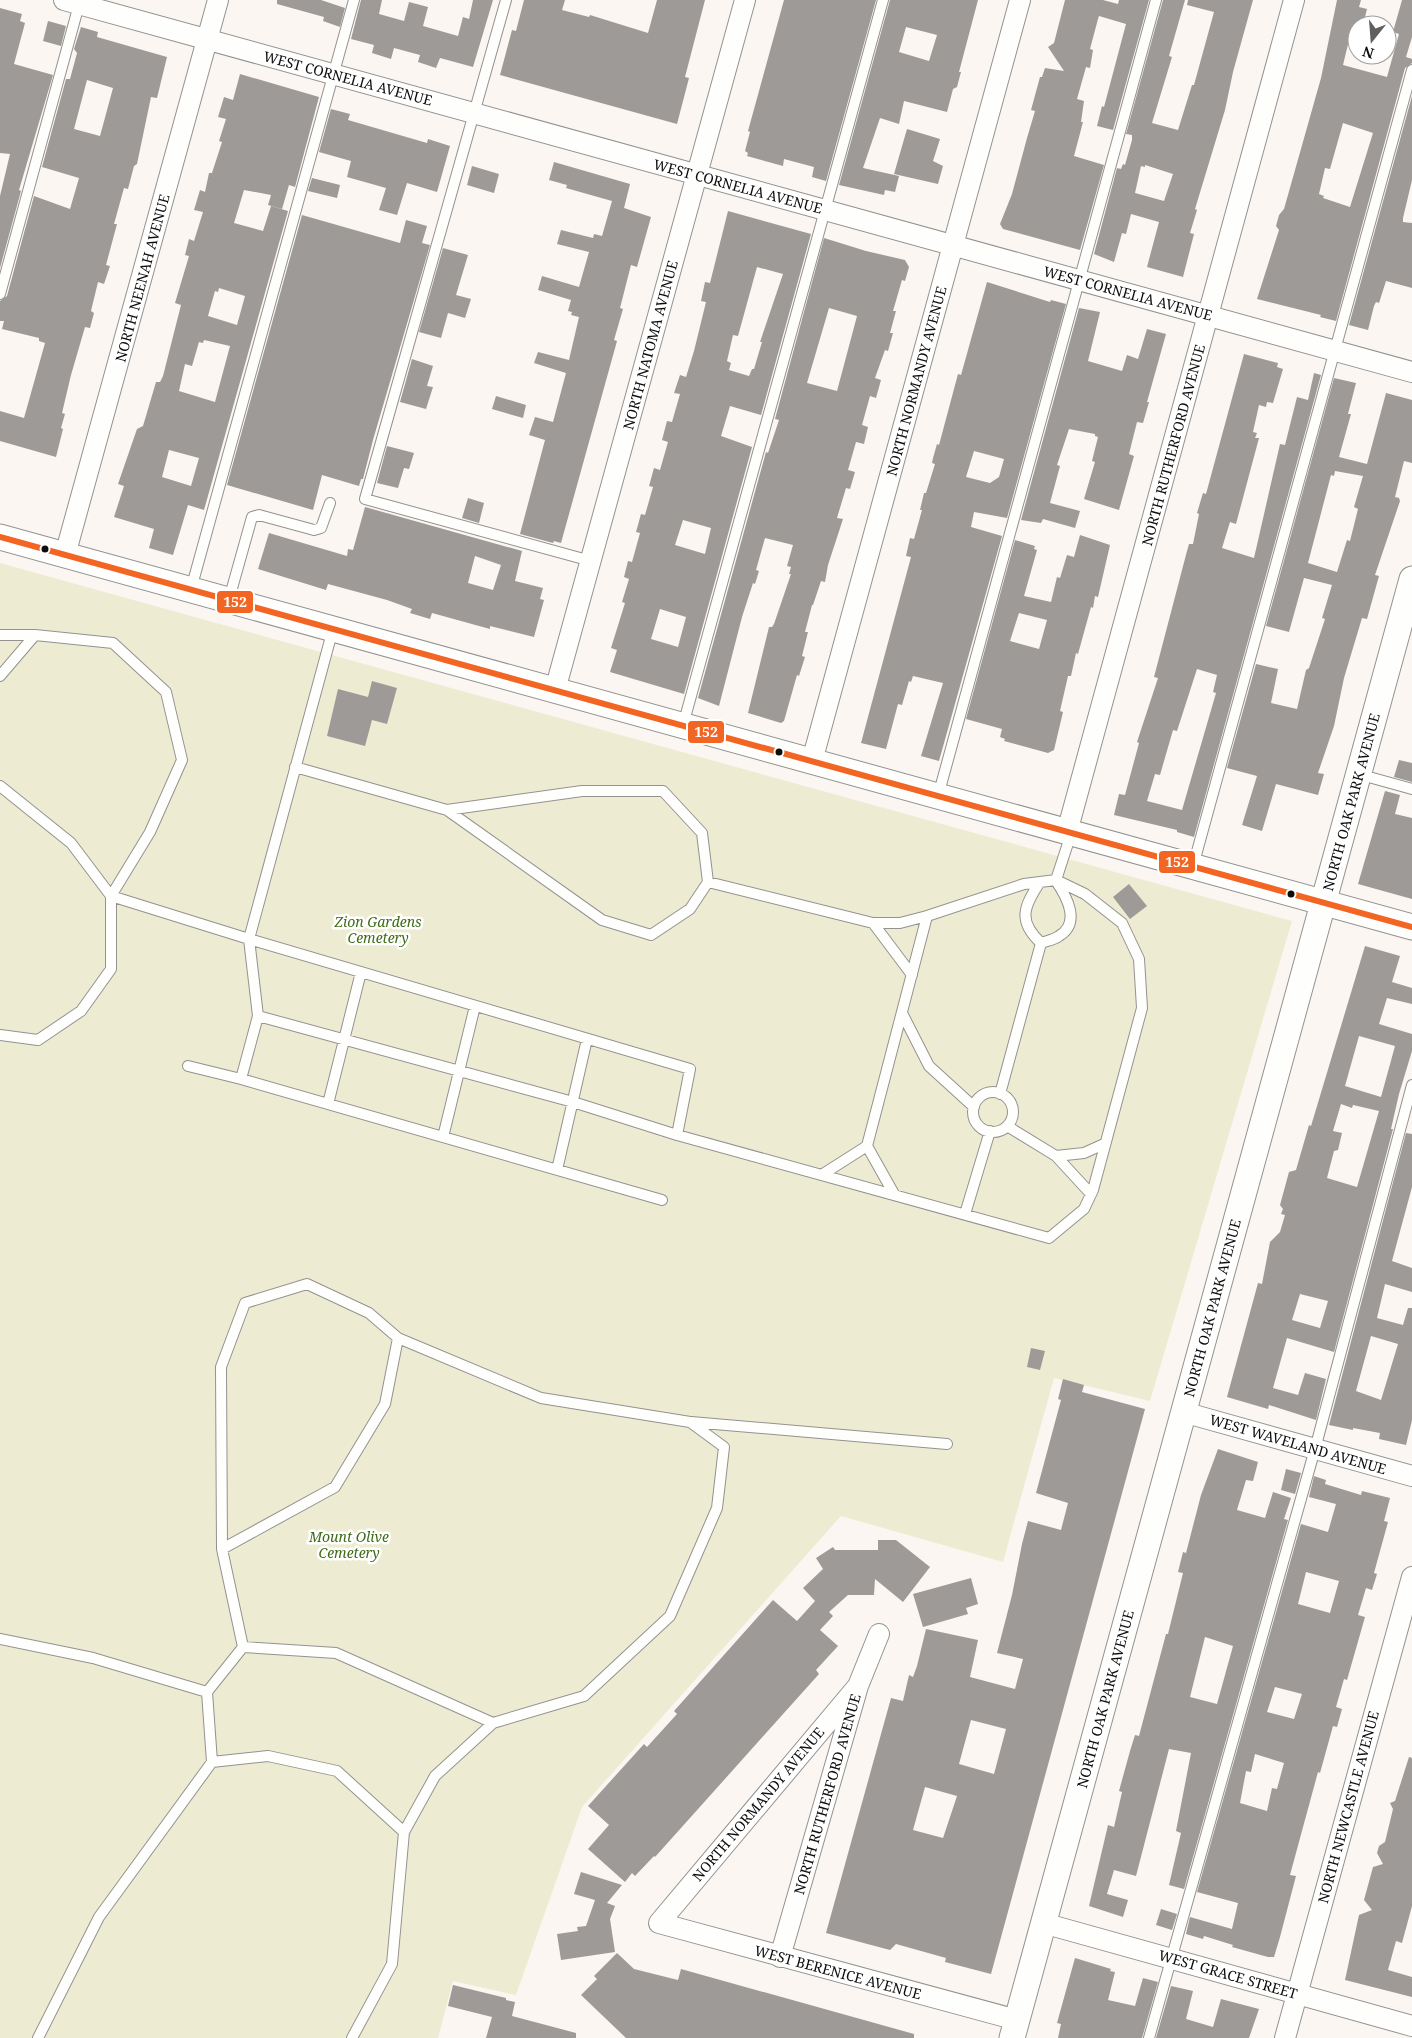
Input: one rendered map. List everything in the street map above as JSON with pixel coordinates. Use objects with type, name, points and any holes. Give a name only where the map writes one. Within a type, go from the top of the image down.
[{"type":"street","name":"NORTH NEENAH AVENUE","points":[[65,555],[218,0]]},
{"type":"street","name":"NORTH NATOMA AVENUE","points":[[555,690],[745,0]]},
{"type":"street","name":"NORTH NORMANDY AVENUE","points":[[812,761],[1020,0]]},
{"type":"street","name":"NORTH RUTHERFORD AVENUE","points":[[1069,832],[1294,0]]},
{"type":"street","name":"WEST CORNELIA AVENUE","points":[[75,1],[1412,372]]},
{"type":"street","points":[[0,537],[1412,927]]},
{"type":"street","name":"NORTH OAK PARK AVENUE","points":[[1014,2029],[1412,579]]},
{"type":"street","name":"WEST WAVELAND AVENUE","points":[[1183,1412],[1412,1476]]},
{"type":"street","name":"NORTH NEWCASTLE AVENUE","points":[[1285,2038],[1412,1577]]},
{"type":"street","name":"NORTH RUTHERFORD AVENUE","points":[[780,1957],[858,1686],[879,1634]]},
{"type":"street","name":"NORTH NORMANDY AVENUE","points":[[659,1923],[858,1686]]},
{"type":"street","name":"WEST BERENICE AVENUE","points":[[659,1923],[780,1957],[1014,2029]]},
{"type":"street","name":"WEST GRACE STREET","points":[[1043,1923],[1412,2026]]},
{"type":"lane","points":[[191,590],[354,0]]},
{"type":"lane","points":[[506,0],[366,499],[591,561]]},
{"type":"lane","points":[[683,726],[883,0]]},
{"type":"lane","points":[[938,796],[1156,0]]},
{"type":"lane","points":[[0,294],[75,1]]},
{"type":"lane","points":[[1193,867],[1412,70]]},
{"type":"lane","points":[[229,600],[252,517],[259,515],[314,530],[321,528],[330,503]]},
{"type":"lane","points":[[241,1079],[258,1016],[249,939],[334,629]]},
{"type":"lane","points":[[0,635],[35,635],[113,643],[166,692],[182,760],[150,832],[111,896],[111,969],[81,1011],[38,1040],[0,1035]]},
{"type":"lane","points":[[0,676],[35,635]]},
{"type":"lane","points":[[295,767],[447,810],[602,920],[651,935],[690,909],[708,882],[702,833],[663,791],[582,791],[447,810]]},
{"type":"lane","points":[[1358,774],[1412,789]]},
{"type":"lane","points":[[0,786],[71,842],[111,896],[249,939],[690,1069],[676,1134]]},
{"type":"lane","points":[[1040,943],[1060,936],[1070,924],[1071,909],[1065,893],[1056,880],[1069,832]]},
{"type":"lane","points":[[258,1016],[573,1102],[676,1134],[1049,1238],[1084,1209],[1091,1194],[1142,1008],[1139,958],[1122,923],[1085,894],[1056,880],[1024,884],[928,916],[900,923],[873,923],[708,882]]},
{"type":"lane","points":[[1040,882],[1026,903],[1025,916],[1029,932],[1040,943]]},
{"type":"lane","points":[[822,1174],[867,1146],[928,916]]},
{"type":"lane","points":[[873,923],[912,975]]},
{"type":"lane","points":[[1000,1094],[1040,943]]},
{"type":"lane","points":[[328,1104],[361,972]]},
{"type":"lane","points":[[443,1137],[475,1006]]},
{"type":"lane","points":[[902,1013],[929,1066],[974,1107]]},
{"type":"lane","points":[[557,1170],[587,1039]]},
{"type":"lane","points":[[188,1066],[241,1079],[662,1200]]},
{"type":"lane","points":[[1149,2038],[1315,1449],[1412,1085]]},
{"type":"lane","points":[[994,1092],[1000,1094],[1006,1097],[1012,1108],[1011,1120],[1002,1130],[990,1132],[983,1129],[975,1120],[974,1107],[982,1096],[994,1092]]},
{"type":"lane","points":[[1007,1126],[1056,1156],[1091,1194]]},
{"type":"lane","points":[[965,1214],[990,1132]]},
{"type":"lane","points":[[1056,1156],[1084,1153],[1104,1144]]},
{"type":"lane","points":[[867,1146],[894,1194]]},
{"type":"lane","points":[[243,1647],[222,1549],[221,1367],[245,1303],[307,1284],[369,1313],[398,1338],[541,1398],[690,1422],[947,1444]]},
{"type":"lane","points":[[222,1549],[336,1487],[385,1404],[398,1338]]},
{"type":"lane","points":[[352,2038],[392,1964],[404,1832],[435,1776],[493,1723],[584,1696],[670,1616],[717,1508],[724,1447],[690,1422]]},
{"type":"lane","points":[[0,1639],[93,1658],[207,1692]]},
{"type":"lane","points":[[243,1647],[336,1653],[493,1723]]},
{"type":"lane","points":[[38,2038],[99,1917],[212,1762],[207,1692],[243,1647]]},
{"type":"lane","points":[[212,1762],[268,1756],[337,1770],[404,1832]]},
{"type":"green space","points":[[0,563],[1292,921],[1150,1401],[1054,1378],[1003,1562],[841,1516],[582,1807],[516,1995],[453,1981],[438,2038],[0,2038]]},
{"type":"building","points":[[277,0],[321,0],[345,8],[340,27],[323,21],[324,17],[277,4]]},
{"type":"building","points":[[361,0],[382,0],[379,14],[404,21],[409,2],[428,7],[423,26],[458,36],[463,17],[469,19],[473,0],[493,0],[473,67],[440,58],[436,68],[418,62],[420,55],[394,48],[391,59],[372,53],[374,45],[351,39]]},
{"type":"building","points":[[524,0],[565,0],[562,10],[589,17],[590,15],[648,33],[657,0],[705,0],[685,77],[689,78],[677,124],[500,75],[512,30],[516,31]]},
{"type":"building","points":[[784,0],[876,0],[826,181],[812,177],[814,167],[784,159],[783,166],[747,156],[748,153],[745,151],[750,132],[748,131]]},
{"type":"building","points":[[890,0],[978,0],[959,72],[961,72],[957,87],[953,89],[947,112],[904,101],[899,124],[880,118],[863,168],[899,176],[895,192],[885,190],[884,195],[839,185]],"holes":[[[906,27],[937,35],[929,61],[899,52]]]},
{"type":"building","points":[[1065,0],[1103,0],[1118,4],[1119,0],[1149,0],[1113,130],[1097,126],[1102,106],[1104,107],[1126,24],[1099,16],[1098,19],[1090,49],[1093,50],[1090,68],[1086,67],[1077,99],[1084,101],[1081,122],[1083,122],[1074,156],[1104,165],[1080,250],[1003,229],[1000,224],[1012,194],[1035,111],[1031,110],[1040,77],[1042,77],[1045,68],[1064,71],[1048,47],[1054,43]]},
{"type":"building","points":[[1163,0],[1185,0],[1169,56],[1172,57],[1152,123],[1178,130],[1192,85],[1194,85],[1214,12],[1187,5],[1188,0],[1253,0],[1233,72],[1225,110],[1195,209],[1197,210],[1190,233],[1194,234],[1183,277],[1147,267],[1159,222],[1131,214],[1126,234],[1122,233],[1114,262],[1094,254],[1117,168],[1121,169],[1123,164],[1125,165],[1132,140],[1132,135],[1126,134]],"holes":[[[1145,165],[1173,174],[1164,201],[1135,193],[1141,166],[1145,167]]]},
{"type":"building","points":[[1337,0],[1361,0],[1359,7],[1367,9],[1366,15],[1347,15],[1347,48],[1343,65],[1387,77],[1390,65],[1397,65],[1397,41],[1399,34],[1397,33],[1397,18],[1402,0],[1412,0],[1412,37],[1406,57],[1412,59],[1412,63],[1405,68],[1336,321],[1320,317],[1321,315],[1257,299],[1279,230],[1276,226],[1279,215],[1284,209],[1321,78]],"holes":[[[1343,123],[1373,133],[1350,207],[1323,198],[1324,196],[1319,194],[1325,168],[1330,169]]]},
{"type":"building","points":[[0,8],[22,14],[20,21],[25,23],[14,64],[53,75],[19,190],[21,191],[0,268],[0,196],[10,154],[0,153]]},
{"type":"building","points":[[48,21],[66,26],[61,46],[43,41]]},
{"type":"building","points":[[81,27],[98,32],[97,37],[167,57],[157,98],[151,97],[137,164],[134,166],[128,189],[124,188],[114,224],[117,224],[106,265],[110,266],[104,284],[98,282],[91,311],[94,313],[90,328],[85,327],[71,375],[62,413],[65,414],[61,428],[63,429],[56,457],[0,441],[0,411],[24,418],[45,343],[39,341],[39,338],[2,329],[4,321],[0,321],[0,301],[7,296],[34,196],[70,209],[79,178],[42,167],[66,79],[70,79],[77,53],[74,49]],"holes":[[[87,80],[113,88],[100,136],[74,129]]]},
{"type":"building","points":[[240,74],[319,97],[295,187],[289,185],[282,209],[268,205],[271,195],[244,190],[234,223],[263,231],[271,206],[288,211],[204,510],[188,505],[173,555],[149,548],[154,529],[114,517],[124,486],[118,484],[137,429],[143,426],[156,382],[160,382],[163,376],[181,305],[175,303],[189,256],[185,255],[189,239],[194,241],[203,212],[194,210],[200,190],[205,192],[209,173],[212,173],[222,142],[219,141],[226,119],[218,117],[224,97],[233,100]],"holes":[[[219,288],[245,296],[237,325],[208,316],[215,291],[218,292]],[[204,340],[230,346],[215,402],[179,391],[185,364],[192,366],[199,342],[203,343]],[[169,450],[199,458],[191,486],[162,477]]]},
{"type":"building","points":[[1412,96],[1412,180],[1403,222],[1412,223],[1412,288],[1386,281],[1379,303],[1376,302],[1374,306],[1368,330],[1349,325]]},
{"type":"building","points":[[331,109],[350,114],[348,120],[427,143],[428,139],[450,146],[437,192],[407,183],[397,215],[379,210],[386,188],[347,177],[351,161],[319,152]]},
{"type":"building","points":[[907,129],[940,139],[933,161],[943,166],[938,184],[894,174]]},
{"type":"building","points":[[554,162],[630,184],[624,208],[651,217],[637,267],[631,265],[620,308],[623,309],[614,340],[617,341],[561,543],[554,541],[553,543],[520,534],[545,440],[529,435],[535,417],[553,422],[566,373],[534,363],[538,352],[569,360],[579,317],[571,315],[572,312],[568,311],[571,300],[538,290],[542,276],[579,287],[589,252],[557,244],[561,230],[593,238],[594,234],[602,236],[612,201],[566,188],[567,185],[549,180]]},
{"type":"building","points":[[472,166],[499,174],[494,193],[467,185]]},
{"type":"building","points":[[312,178],[340,185],[337,198],[308,191]]},
{"type":"building","points":[[728,211],[811,234],[761,415],[730,406],[721,436],[752,447],[684,694],[610,672],[617,650],[611,648],[625,603],[622,602],[629,579],[624,577],[628,561],[632,562],[640,533],[636,532],[641,514],[645,515],[653,487],[649,486],[654,468],[660,470],[668,442],[662,440],[667,421],[672,422],[680,394],[674,393],[680,375],[686,377],[694,351],[706,302],[701,301],[705,282],[710,283]],"holes":[[[757,267],[783,274],[760,342],[762,342],[754,369],[752,369],[749,376],[729,370],[731,363],[727,361],[733,335],[738,336]],[[683,520],[711,528],[705,554],[675,545]],[[660,609],[686,617],[678,647],[651,639]]]},
{"type":"building","points":[[302,215],[400,243],[406,220],[427,226],[422,243],[430,245],[363,479],[361,479],[359,486],[322,475],[313,510],[227,485]]},
{"type":"building","points":[[824,238],[866,251],[905,260],[909,267],[905,281],[902,280],[893,311],[896,311],[890,333],[893,333],[888,351],[885,350],[875,378],[881,380],[876,398],[870,396],[862,425],[868,427],[864,444],[856,442],[848,470],[855,472],[850,489],[846,488],[837,518],[843,519],[828,565],[825,582],[821,581],[812,605],[805,632],[808,632],[802,656],[805,657],[799,676],[797,675],[784,721],[781,723],[748,713],[769,627],[772,627],[774,624],[791,574],[789,574],[791,567],[787,566],[793,545],[765,538],[756,570],[759,571],[742,617],[719,706],[698,698],[766,452],[768,453],[779,420],[775,419]],"holes":[[[829,308],[857,316],[837,391],[807,383]]]},
{"type":"building","points":[[443,248],[468,255],[456,295],[471,299],[465,318],[448,313],[441,338],[419,332]]},
{"type":"building","points":[[987,282],[1050,302],[1051,300],[1066,304],[1007,518],[974,512],[971,527],[1002,536],[939,761],[921,756],[943,683],[913,676],[911,682],[909,681],[902,705],[898,704],[886,749],[861,743],[911,557],[906,556],[910,538],[914,539],[922,510],[920,510],[924,493],[926,493],[935,464],[932,463],[937,444],[939,445],[958,374],[961,375]],"holes":[[[974,451],[1004,459],[999,477],[990,483],[966,477]]]},
{"type":"building","points":[[1079,308],[1100,312],[1088,361],[1122,371],[1127,355],[1138,359],[1147,329],[1166,334],[1143,423],[1137,422],[1129,454],[1134,456],[1119,510],[1084,499],[1095,462],[1092,461],[1098,437],[1095,434],[1069,429],[1057,465],[1060,466],[1050,503],[1080,511],[1075,528],[1043,519],[1041,523],[1021,520]]},
{"type":"building","points":[[1244,354],[1278,363],[1277,367],[1283,369],[1273,403],[1267,402],[1266,407],[1259,405],[1253,432],[1257,433],[1255,438],[1259,438],[1236,524],[1230,522],[1222,548],[1254,558],[1280,444],[1285,445],[1297,397],[1308,400],[1314,373],[1321,375],[1194,837],[1177,832],[1177,830],[1114,815],[1119,794],[1125,795],[1139,743],[1137,742],[1158,678],[1154,677],[1187,551],[1189,544],[1193,544],[1199,514],[1197,513],[1203,493],[1206,494]],"holes":[[[1197,669],[1217,675],[1213,692],[1216,693],[1182,810],[1147,801],[1155,774],[1160,775],[1173,730],[1177,731]]]},
{"type":"building","points":[[412,359],[433,366],[427,386],[433,387],[426,409],[400,402]]},
{"type":"building","points":[[1334,378],[1356,383],[1348,414],[1351,414],[1339,457],[1367,464],[1386,393],[1412,400],[1412,463],[1404,461],[1395,497],[1399,498],[1400,501],[1375,575],[1379,576],[1367,619],[1362,618],[1344,678],[1334,726],[1318,773],[1324,774],[1318,795],[1276,784],[1262,831],[1242,825],[1257,776],[1227,768],[1256,664],[1278,669],[1271,703],[1297,709],[1306,670],[1309,668],[1325,619],[1322,618],[1332,585],[1304,578],[1289,632],[1266,626]],"holes":[[[1335,471],[1363,476],[1354,507],[1358,509],[1350,541],[1347,540],[1337,572],[1308,563],[1331,475],[1334,476]]]},
{"type":"building","points":[[496,396],[526,405],[523,418],[492,409]]},
{"type":"building","points":[[387,446],[414,453],[409,469],[404,468],[398,488],[377,483]]},
{"type":"building","points":[[468,498],[484,503],[479,523],[462,518]]},
{"type":"building","points":[[365,507],[522,551],[515,581],[543,588],[540,599],[544,600],[534,637],[490,626],[490,629],[432,613],[430,619],[410,613],[412,609],[387,600],[328,584],[326,590],[258,569],[269,533],[347,556],[348,549],[353,550]],"holes":[[[475,556],[501,565],[493,590],[468,583]]]},
{"type":"building","points":[[1080,535],[1110,545],[1098,597],[1095,596],[1078,654],[1076,653],[1071,676],[1068,676],[1060,711],[1063,712],[1054,750],[1048,753],[1004,741],[1005,739],[1000,737],[1002,729],[966,719],[1015,540],[1035,546],[1034,549],[1037,550],[1024,596],[1051,602],[1057,577],[1060,578],[1067,555],[1074,557]],"holes":[[[1019,613],[1047,620],[1039,649],[1010,641]]]},
{"type":"building","points":[[372,681],[397,688],[387,724],[372,720],[365,746],[327,736],[338,689],[368,697]]},
{"type":"building","points":[[1399,760],[1412,763],[1412,782],[1394,777]]},
{"type":"building","points":[[1385,791],[1400,795],[1395,814],[1412,818],[1412,899],[1358,884]]},
{"type":"building","points":[[1129,884],[1147,906],[1130,919],[1113,897]]},
{"type":"building","points":[[1365,946],[1400,956],[1392,982],[1412,988],[1412,1004],[1387,998],[1379,1024],[1412,1034],[1412,1051],[1399,1094],[1391,1129],[1393,1129],[1334,1352],[1287,1338],[1273,1388],[1298,1395],[1305,1373],[1326,1379],[1316,1420],[1269,1405],[1268,1409],[1227,1397],[1258,1283],[1262,1284],[1270,1242],[1280,1232],[1285,1215],[1281,1214],[1283,1209],[1280,1205],[1289,1172],[1296,1170],[1309,1125],[1311,1126]],"holes":[[[1359,1036],[1395,1046],[1381,1097],[1345,1086]],[[1341,1104],[1352,1108],[1353,1105],[1379,1111],[1357,1187],[1327,1178],[1334,1151],[1338,1150],[1342,1133],[1333,1131]],[[1300,1294],[1328,1301],[1320,1328],[1292,1320]]]},
{"type":"building","points":[[1406,1133],[1412,1134],[1412,1187],[1392,1261],[1412,1268],[1412,1292],[1385,1284],[1377,1318],[1403,1325],[1408,1308],[1412,1308],[1412,1420],[1406,1445],[1379,1439],[1380,1433],[1329,1425]],"holes":[[[1371,1336],[1398,1344],[1381,1400],[1356,1391]]]},
{"type":"building","points":[[1031,1348],[1045,1351],[1040,1370],[1027,1367]]},
{"type":"building","points":[[1063,1379],[1084,1385],[1082,1392],[1145,1409],[991,1974],[945,1962],[946,1958],[896,1944],[890,1950],[826,1933],[891,1698],[903,1701],[909,1675],[913,1677],[917,1666],[926,1629],[978,1640],[970,1677],[1015,1689],[1023,1659],[997,1653],[1028,1521],[1061,1530],[1068,1503],[1036,1493],[1061,1400],[1058,1399]],"holes":[[[971,1720],[1006,1729],[994,1774],[959,1764]],[[925,1787],[957,1796],[943,1838],[913,1830]]]},
{"type":"building","points":[[1218,1449],[1258,1462],[1253,1481],[1246,1480],[1237,1510],[1265,1518],[1273,1492],[1291,1498],[1284,1519],[1288,1520],[1184,1889],[1169,1885],[1181,1833],[1176,1831],[1191,1753],[1169,1749],[1136,1876],[1114,1870],[1107,1894],[1128,1900],[1123,1917],[1089,1906],[1108,1825],[1114,1827],[1122,1792],[1119,1791],[1130,1751],[1135,1735],[1139,1736],[1166,1634],[1168,1634],[1183,1573],[1178,1572],[1183,1552],[1186,1553],[1201,1495]],"holes":[[[1205,1637],[1233,1646],[1217,1704],[1190,1697]]]},
{"type":"building","points":[[1286,1469],[1301,1473],[1295,1494],[1281,1490]]},
{"type":"building","points":[[1314,1476],[1326,1480],[1325,1484],[1361,1495],[1362,1491],[1390,1498],[1384,1521],[1388,1522],[1374,1573],[1377,1574],[1372,1590],[1366,1588],[1358,1615],[1365,1617],[1347,1680],[1344,1679],[1336,1707],[1342,1709],[1337,1727],[1333,1726],[1320,1773],[1318,1772],[1290,1875],[1296,1876],[1280,1937],[1274,1957],[1268,1957],[1232,1947],[1233,1945],[1204,1936],[1203,1939],[1186,1934],[1190,1917],[1232,1929],[1238,1903],[1197,1892],[1301,1524],[1328,1532],[1336,1504],[1309,1497]],"holes":[[[1306,1572],[1339,1581],[1330,1613],[1298,1604]],[[1275,1687],[1302,1694],[1294,1719],[1267,1712]],[[1255,1754],[1284,1763],[1277,1789],[1272,1788],[1267,1811],[1240,1803],[1246,1771],[1251,1772]]]},
{"type":"building","points":[[878,1540],[896,1540],[930,1567],[903,1602],[875,1579],[874,1595],[848,1595],[829,1612],[833,1616],[820,1630],[838,1646],[816,1670],[819,1674],[655,1857],[635,1876],[632,1873],[625,1882],[588,1849],[609,1825],[588,1806],[644,1744],[647,1747],[677,1714],[674,1711],[773,1600],[797,1621],[815,1601],[803,1588],[823,1569],[816,1558],[833,1547],[835,1550],[878,1550]]},
{"type":"building","points":[[971,1578],[978,1604],[966,1608],[968,1614],[923,1627],[913,1594]]},
{"type":"building","points":[[1409,1757],[1412,1758],[1412,1906],[1402,1943],[1396,1941],[1388,1970],[1412,1977],[1412,1997],[1345,1980],[1359,1915],[1372,1910],[1364,1900],[1373,1867],[1383,1864],[1377,1853],[1379,1846],[1385,1842],[1393,1809],[1390,1803],[1395,1801]]},
{"type":"building","points":[[581,1872],[622,1885],[607,1903],[615,1906],[610,1919],[615,1952],[561,1960],[557,1934],[578,1931],[577,1927],[586,1926],[595,1900],[574,1894]]},
{"type":"building","points":[[1161,1909],[1177,1914],[1172,1930],[1156,1925]]},
{"type":"building","points":[[617,1953],[634,1969],[678,1980],[681,1969],[914,2034],[914,2038],[626,2038],[581,1995],[597,1979],[594,1976]]},
{"type":"building","points":[[1075,1958],[1111,1969],[1110,1971],[1115,1972],[1108,2000],[1135,2006],[1143,1978],[1158,1982],[1142,2038],[1058,2038],[1061,2024],[1057,2023]]},
{"type":"building","points":[[453,1985],[506,1998],[506,2000],[515,2002],[512,2016],[576,2033],[576,2038],[486,2038],[492,2017],[448,2006]]},
{"type":"building","points":[[1171,1986],[1193,1991],[1186,2019],[1213,2027],[1221,1999],[1259,2009],[1249,2038],[1156,2038]]},
{"type":"transit line","name":"152","points":[[0,537],[1412,927]]},
{"type":"park label","name":"Zion Gardens Cemetery","points":[[378,930]]},
{"type":"park label","name":"Mount Olive Cemetery","points":[[349,1544]]}]
